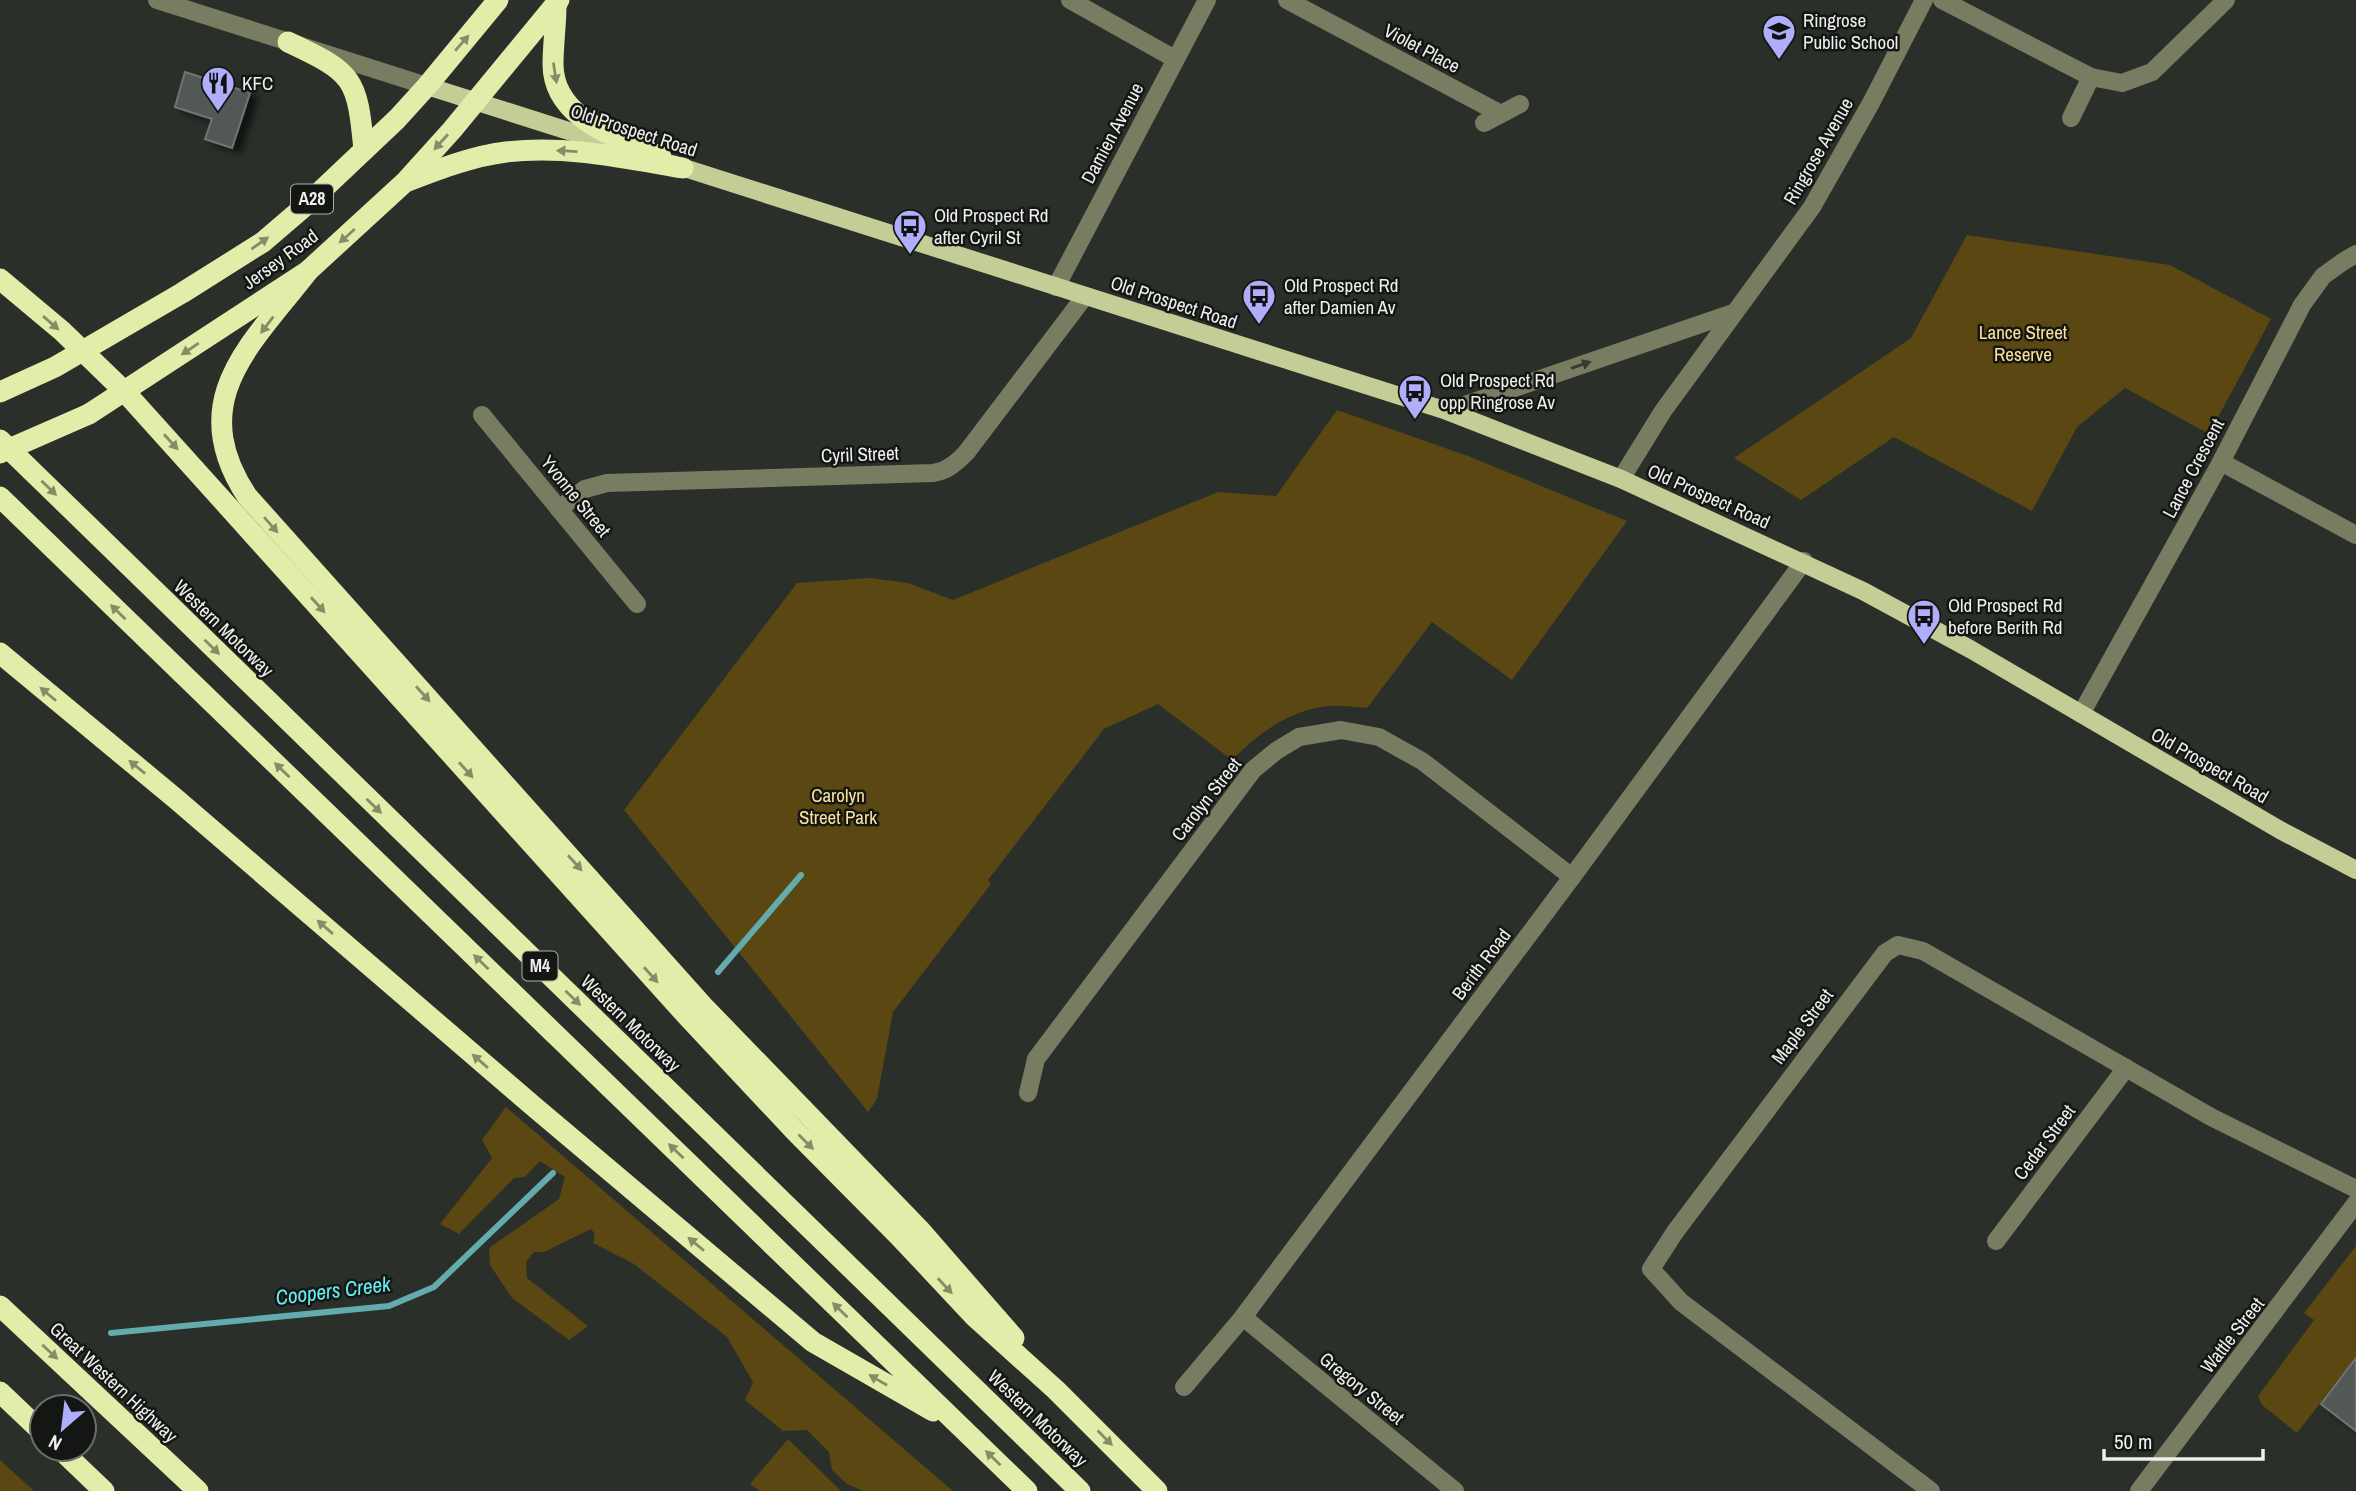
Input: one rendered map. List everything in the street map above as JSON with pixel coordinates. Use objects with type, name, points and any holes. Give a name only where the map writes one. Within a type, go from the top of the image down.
[{"type":"highway","name":"Jersey Road","points":[[0,393],[45,373],[263,242],[364,150],[427,86],[498,0]]},
{"type":"highway","points":[[558,2],[553,65],[562,97],[585,121],[683,168]]},
{"type":"highway","name":"Jersey Road","points":[[0,453],[89,414],[308,271],[405,182],[558,2]]},
{"type":"highway","points":[[288,42],[326,60],[342,71],[352,85],[360,103],[364,150]]},
{"type":"highway","points":[[405,182],[480,158],[521,150],[569,150],[683,168]]},
{"type":"highway","points":[[308,271],[243,356],[228,382],[222,401],[220,426],[224,451],[234,477],[247,496],[703,1006],[969,1284],[1056,1390]]},
{"type":"highway","points":[[0,279],[83,351],[125,392],[758,1092],[975,1317],[1056,1390],[1157,1491]]},
{"type":"highway","name":"Western Motorway","points":[[0,440],[1080,1491]]},
{"type":"highway","name":"M4","points":[[0,498],[1027,1491]]},
{"type":"highway","points":[[0,653],[176,799],[813,1342],[959,1426]]},
{"type":"highway","name":"Great Western Highway","points":[[0,1306],[198,1491]]},
{"type":"highway","points":[[0,1392],[28,1419]]},
{"type":"highway","points":[[75,1463],[104,1491]]},
{"type":"main road","name":"Old Prospect Road","points":[[427,86],[1447,411],[1621,479],[1863,590],[1958,642],[2280,830],[2356,870]]},
{"type":"street","name":"Old Prospect Road","points":[[157,0],[427,86]]},
{"type":"street","points":[[1070,0],[1175,59]]},
{"type":"street","name":"Damien Avenue","points":[[1056,287],[1207,0]]},
{"type":"street","name":"Violet Place","points":[[1287,0],[1501,114]]},
{"type":"street","name":"Ringrose Avenue","points":[[1621,479],[1663,411],[1812,207],[1871,103],[1924,0]]},
{"type":"street","points":[[1942,0],[2091,77],[2122,83],[2152,72],[2226,0]]},
{"type":"street","points":[[2071,118],[2091,77]]},
{"type":"street","points":[[1485,123],[1520,104]]},
{"type":"street","name":"Lance Crescent","points":[[2081,714],[2221,462],[2308,296],[2323,276],[2356,254]]},
{"type":"street","name":"Cyril Street","points":[[559,509],[585,489],[607,483],[933,472],[950,468],[966,453],[1085,296]]},
{"type":"street","points":[[1447,411],[1733,313]]},
{"type":"street","name":"Yvonne Street","points":[[482,415],[637,604]]},
{"type":"street","points":[[2221,462],[2356,535]]},
{"type":"street","name":"Berith Road","points":[[1184,1387],[1243,1317],[1804,561]]},
{"type":"street","name":"Carolyn Street","points":[[1028,1093],[1036,1059],[1253,770],[1298,737],[1341,730],[1379,737],[1422,761],[1572,877]]},
{"type":"street","name":"Maple Street","points":[[1931,1491],[1681,1302],[1651,1269],[1675,1232],[1885,953],[1898,946],[1923,951],[2232,1128],[2356,1189]]},
{"type":"street","name":"Cedar Street","points":[[1996,1241],[2126,1068]]},
{"type":"street","name":"Wattle Street","points":[[2139,1491],[2356,1203]]},
{"type":"street","name":"Gregory Street","points":[[1243,1317],[1455,1491]]},
{"type":"green space","name":"Lance Street Reserve","points":[[1967,235],[2170,265],[2271,319],[2209,434],[2125,388],[2077,427],[2032,511],[1894,437],[1801,500],[1734,458],[1911,338]]},
{"type":"green space","name":"Carolyn Street Park","points":[[1337,410],[1468,456],[1627,521],[1512,680],[1432,622],[1367,708],[1328,706],[1300,712],[1263,733],[1232,760],[1158,704],[1104,729],[988,880],[991,884],[893,1012],[877,1099],[868,1112],[624,810],[797,583],[870,578],[908,583],[953,600],[1218,492],[1276,496]]},
{"type":"green space","points":[[506,1107],[953,1491],[863,1491],[847,1484],[832,1470],[829,1452],[807,1430],[783,1431],[745,1400],[753,1382],[727,1337],[634,1264],[593,1243],[595,1234],[591,1229],[544,1252],[534,1252],[526,1262],[527,1278],[588,1326],[569,1340],[512,1298],[490,1265],[489,1248],[559,1199],[565,1177],[540,1161],[525,1177],[514,1178],[459,1234],[440,1224],[492,1158],[482,1140]]},
{"type":"green space","points":[[2356,1246],[2356,1357],[2297,1433],[2262,1405],[2258,1396],[2314,1320],[2304,1313]]},
{"type":"green space","points":[[788,1439],[841,1491],[760,1491],[750,1484]]},
{"type":"green space","points":[[0,1460],[34,1491],[0,1491]]},
{"type":"building","name":"KFC","points":[[185,72],[250,93],[232,148],[205,139],[212,119],[175,107]]},
{"type":"building","points":[[2356,1358],[2356,1431],[2321,1404]]},
{"type":"waterway","name":"Coopers Creek","points":[[718,972],[801,875]]},
{"type":"waterway","name":"Coopers Creek","points":[[111,1333],[389,1306],[434,1287],[553,1173]]},
{"type":"place","name":"Ringrose Public School","points":[[1779,61]]},
{"type":"place","name":"KFC","points":[[218,113]]},
{"type":"place","name":"Old Prospect Rd after Cyril St","points":[[910,256]]},
{"type":"place","name":"Old Prospect Rd after Damien Av","points":[[1259,326]]},
{"type":"place","name":"Old Prospect Rd opp Ringrose Av","points":[[1415,421]]},
{"type":"place","name":"Old Prospect Rd before Berith Rd","points":[[1924,646]]}]
